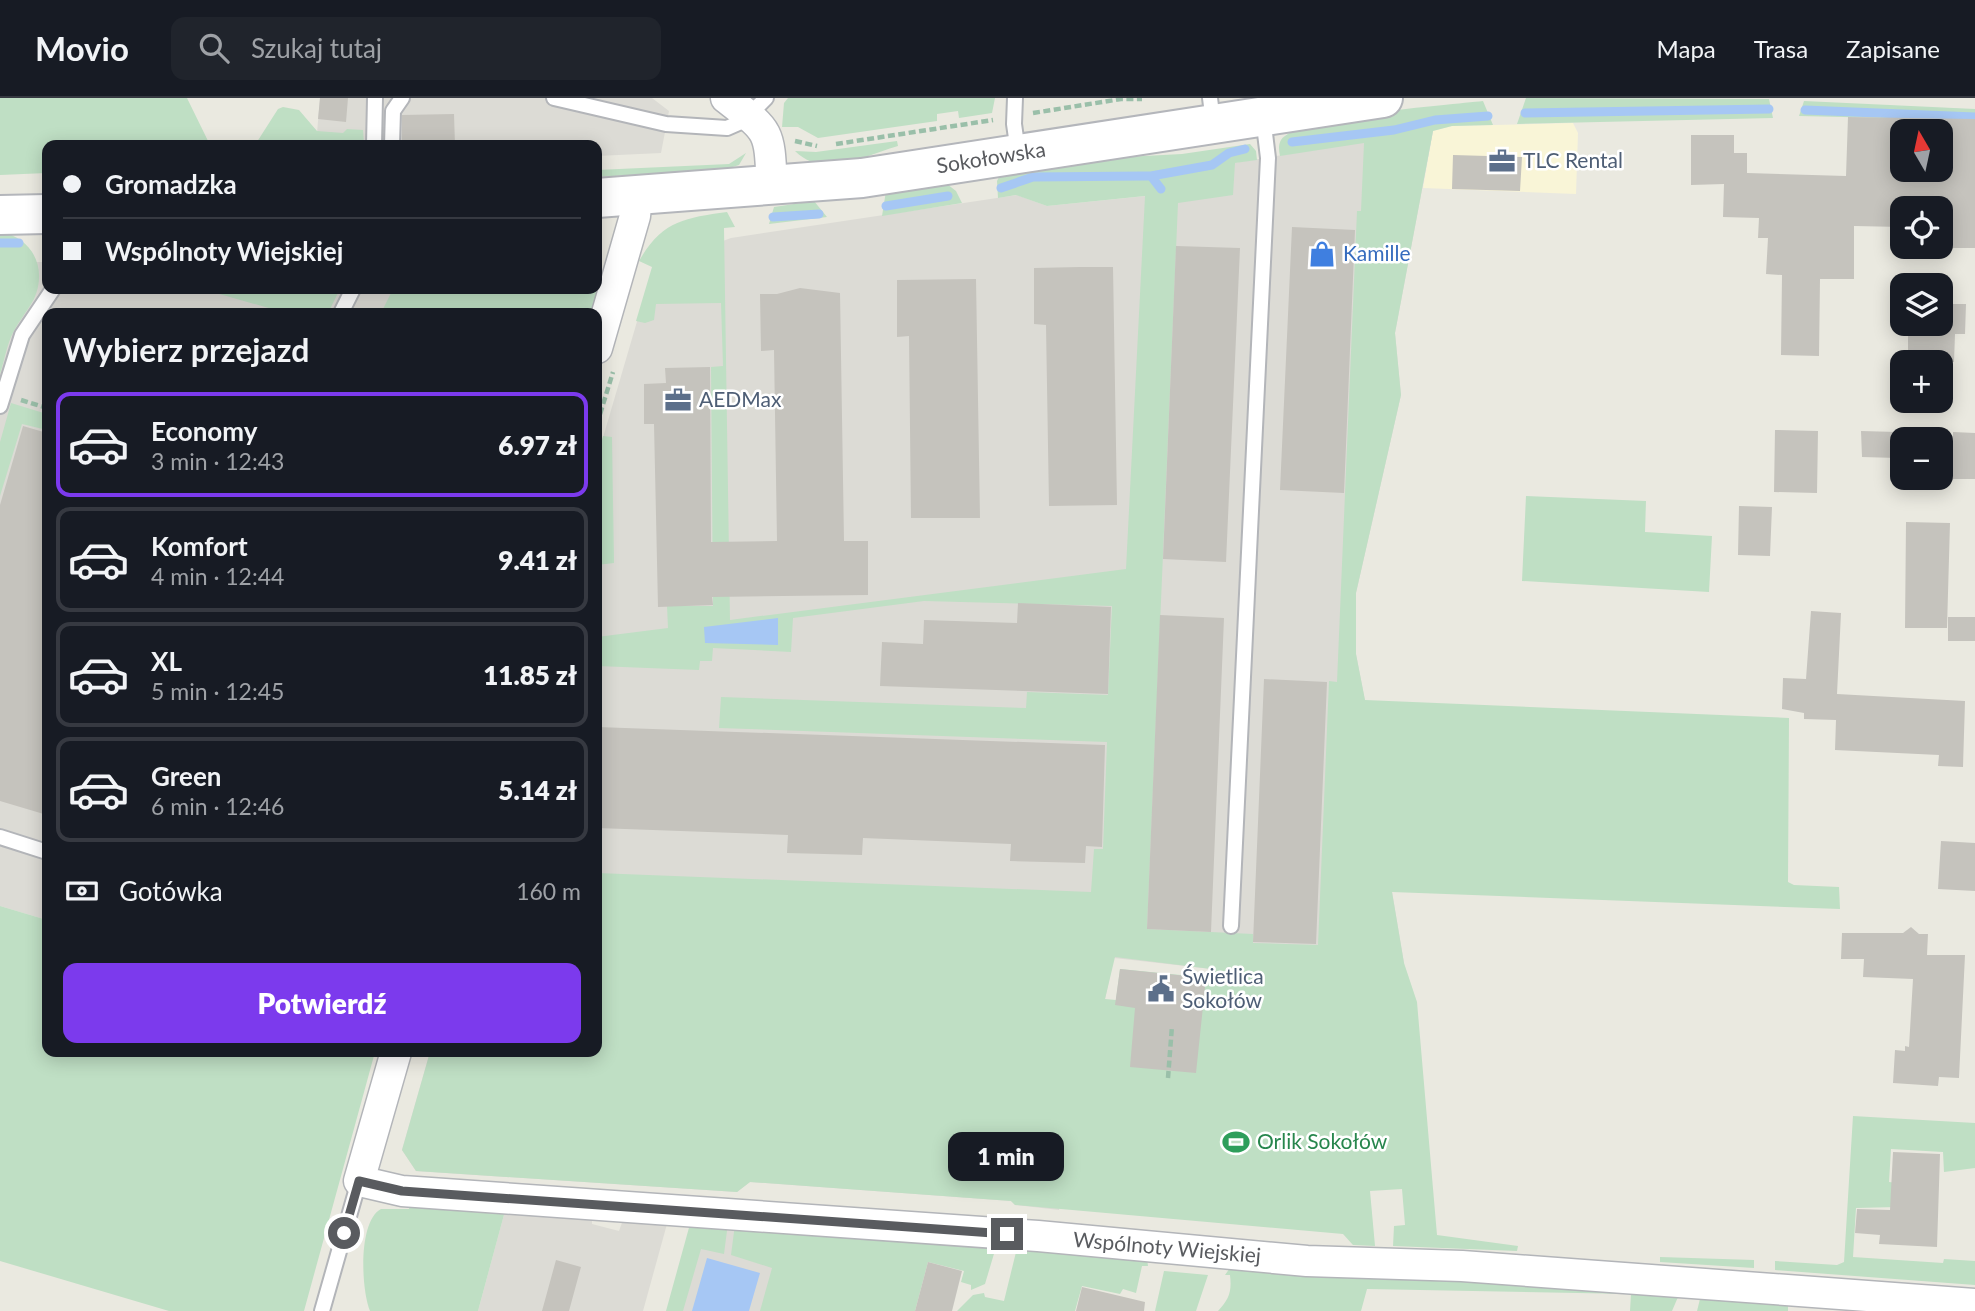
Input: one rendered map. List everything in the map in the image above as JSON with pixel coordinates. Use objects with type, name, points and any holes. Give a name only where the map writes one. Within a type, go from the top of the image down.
[{"type":"street","points":[[726,98],[758,107],[760,125],[768,136],[772,187]]},
{"type":"street","name":"Sokołowska","points":[[602,198],[772,187],[862,178],[1018,154],[1211,111],[1262,115],[1383,98]]},
{"type":"street","points":[[602,331],[635,216],[637,196]]},
{"type":"street","points":[[0,215],[42,214]]},
{"type":"street","points":[[359,1181],[395,1057]]},
{"type":"street","name":"Wspólnoty Wiejskiej","points":[[359,1181],[402,1191],[1038,1236],[1294,1260],[1462,1266],[1975,1304]]},
{"type":"lane","points":[[374,140],[375,98]]},
{"type":"lane","points":[[392,140],[393,111],[402,98]]},
{"type":"lane","points":[[554,98],[666,124],[727,128],[758,107]]},
{"type":"lane","points":[[1015,98],[1018,154]]},
{"type":"lane","points":[[1231,926],[1268,158],[1262,115]]},
{"type":"lane","points":[[0,406],[22,335],[50,294]]},
{"type":"lane","points":[[0,837],[42,850]]},
{"type":"lane","points":[[322,1311],[359,1181]]},
{"type":"path","points":[[1168,1079],[1172,1026]]},
{"type":"shaded area","points":[[320,98],[652,98],[669,111],[661,153],[602,156],[602,140],[316,140]]},
{"type":"shaded area","name":"TLC Rental","points":[[1573,123],[1578,133],[1576,194],[1423,188],[1433,131],[1452,126]]},
{"type":"shaded area","points":[[1433,131],[1395,333],[1401,395],[1356,593],[1356,654],[1365,701],[1374,784],[1404,963],[1212,969],[1114,958],[1059,1210],[1015,1205],[1011,1201],[750,1182],[737,1192],[416,1171],[402,1150],[429,1057],[602,1057],[602,441],[653,267],[731,238],[1017,195],[1047,206],[1166,194],[1227,164]]},
{"type":"shaded area","points":[[27,262],[42,262],[42,294],[579,294],[585,308],[42,308],[42,919],[0,906],[0,354]]},
{"type":"shaded area","points":[[505,1211],[592,1217],[592,1224],[619,1231],[623,1220],[667,1224],[643,1311],[478,1311]]},
{"type":"shaded area","points":[[693,1225],[792,1240],[775,1311],[668,1311]]},
{"type":"green space","points":[[0,98],[187,98],[208,140],[42,140],[42,173],[0,175]]},
{"type":"green space","points":[[788,98],[995,98],[992,113],[959,118],[958,111],[937,114],[937,121],[818,138],[798,127],[782,127],[784,103]]},
{"type":"green space","points":[[1526,98],[1769,99],[1773,118],[1517,124]]},
{"type":"green space","points":[[1483,101],[1493,125],[1452,126],[1433,131],[1395,333],[1401,395],[1356,593],[1356,654],[1365,700],[1789,718],[1788,882],[1794,885],[1839,887],[1840,909],[1392,892],[1404,963],[1417,1002],[1437,1235],[1518,1246],[1517,1251],[1393,1246],[1394,1226],[1405,1225],[1402,1189],[1370,1191],[1375,1246],[1353,1245],[1343,1234],[1015,1205],[1011,1201],[750,1182],[737,1192],[416,1171],[402,1150],[429,1057],[602,1057],[602,873],[1091,892],[1094,849],[1103,849],[1107,742],[719,728],[721,697],[1026,708],[1027,692],[1108,695],[1112,606],[924,601],[793,618],[791,652],[713,648],[712,661],[700,661],[699,670],[602,666],[602,636],[668,628],[667,606],[713,606],[711,367],[723,366],[721,303],[656,304],[654,320],[645,323],[636,321],[652,267],[639,261],[656,237],[686,220],[727,212],[735,227],[724,228],[730,620],[1126,569],[1145,196],[1047,206],[1016,195],[998,198],[997,181],[1001,173],[1069,160],[1182,154],[1250,144],[1256,151],[1257,160],[1235,163],[1233,195],[1178,203],[1147,929],[1253,934],[1253,943],[1318,945],[1329,681],[1337,682],[1357,211],[1361,211],[1364,143],[1280,156],[1279,144],[1293,132],[1314,124],[1375,113]],"holes":[[[1115,957],[1211,969],[1211,978],[1120,969],[1116,1000],[1105,999]]]},
{"type":"green space","points":[[1804,101],[1975,109],[1975,120],[1799,116]]},
{"type":"green space","points":[[283,107],[299,110],[317,131],[343,133],[347,129],[363,130],[364,140],[258,140],[278,109]]},
{"type":"green space","points":[[897,141],[898,146],[832,165],[819,164],[795,151],[816,152]]},
{"type":"green space","points":[[746,153],[739,165],[726,169],[602,177],[602,170],[729,164]]},
{"type":"green space","points":[[947,184],[956,191],[962,203],[882,216],[886,191]]},
{"type":"green space","points":[[814,201],[827,217],[769,224],[774,207]]},
{"type":"green space","points":[[0,232],[21,240],[29,247],[38,265],[39,276],[34,299],[11,337],[0,374]]},
{"type":"green space","points":[[220,294],[338,294],[330,308],[268,308]]},
{"type":"green space","points":[[390,294],[597,294],[593,308],[384,308]]},
{"type":"green space","points":[[11,403],[42,412],[42,429],[22,424],[0,496],[0,442]]},
{"type":"green space","points":[[603,436],[612,437],[614,563],[602,564]]},
{"type":"green space","points":[[1526,496],[1646,501],[1645,532],[1712,536],[1709,592],[1522,581]]},
{"type":"green space","points":[[0,906],[42,919],[42,1057],[374,1057],[304,1311],[169,1311],[0,1261]]},
{"type":"green space","points":[[1853,1116],[1975,1123],[1975,1168],[1944,1172],[1943,1152],[1891,1149],[1889,1182],[1898,1183],[1897,1207],[1856,1208],[1853,1257],[1943,1263],[1944,1259],[1975,1261],[1975,1285],[1775,1270],[1775,1261],[1837,1265],[1844,1262]]},
{"type":"green space","points":[[410,1202],[505,1211],[478,1311],[370,1311],[363,1272],[368,1227],[381,1209],[409,1209]]},
{"type":"green space","points":[[728,1223],[724,1254],[701,1249],[683,1311],[666,1311],[690,1224]]},
{"type":"green space","points":[[735,1224],[996,1247],[985,1284],[971,1290],[971,1285],[961,1282],[964,1271],[928,1262],[915,1311],[760,1311],[772,1268],[731,1255]]},
{"type":"green space","points":[[1017,1248],[1147,1258],[1148,1266],[1142,1266],[1136,1293],[1123,1289],[1120,1294],[1082,1286],[1075,1311],[957,1311],[973,1295],[984,1293],[985,1297],[1004,1301]]},
{"type":"green space","points":[[1660,1257],[1754,1260],[1754,1268],[1660,1262]]},
{"type":"green space","points":[[1232,1265],[1423,1276],[1424,1280],[1444,1281],[1445,1276],[1674,1292],[1678,1297],[1672,1311],[1630,1311],[1631,1294],[1367,1289],[1361,1311],[1218,1311],[1229,1295],[1230,1275],[1225,1275]]},
{"type":"green space","points":[[1164,1271],[1208,1275],[1196,1311],[1155,1311]]},
{"type":"green space","points":[[1705,1295],[1788,1304],[1788,1311],[1697,1311],[1700,1299]]},
{"type":"water","points":[[778,618],[778,645],[705,643],[704,627]]},
{"type":"water","points":[[707,1258],[760,1273],[749,1311],[692,1311]]},
{"type":"building","points":[[320,98],[348,98],[346,122],[318,119]]},
{"type":"building","points":[[454,114],[455,140],[402,140],[402,115]]},
{"type":"building","points":[[1848,117],[1975,119],[1975,248],[1953,248],[1953,196],[1890,196],[1890,227],[1854,226],[1854,279],[1820,279],[1819,356],[1781,355],[1782,275],[1766,274],[1768,238],[1758,238],[1759,218],[1723,217],[1724,184],[1691,185],[1691,135],[1734,135],[1734,153],[1747,153],[1747,173],[1846,176]]},
{"type":"building","points":[[1453,155],[1522,157],[1520,191],[1452,189]]},
{"type":"building","points":[[1292,227],[1355,230],[1344,493],[1280,490]]},
{"type":"building","points":[[1176,246],[1240,248],[1226,562],[1163,559]]},
{"type":"building","points":[[1113,267],[1117,505],[1049,506],[1046,325],[1034,324],[1034,268]]},
{"type":"building","points":[[976,279],[980,518],[911,518],[909,336],[897,337],[897,280]]},
{"type":"building","points":[[800,288],[840,293],[844,541],[868,541],[868,595],[712,597],[713,605],[658,607],[654,424],[644,424],[644,384],[666,383],[665,368],[710,367],[711,542],[777,541],[774,350],[761,351],[760,294],[777,294]]},
{"type":"building","points":[[1953,304],[1966,304],[1965,334],[1955,334],[1954,362],[1953,350],[1908,350],[1908,336],[1953,336]]},
{"type":"building","points":[[23,426],[42,432],[42,814],[0,801],[0,505]]},
{"type":"building","points":[[1775,430],[1818,431],[1817,493],[1774,492]]},
{"type":"building","points":[[1861,431],[1890,432],[1890,458],[1862,457]]},
{"type":"building","points":[[1953,432],[1975,433],[1975,479],[1953,479]]},
{"type":"building","points":[[1739,506],[1772,507],[1770,556],[1738,555]]},
{"type":"building","points":[[1906,522],[1950,523],[1947,628],[1905,628]]},
{"type":"building","points":[[1018,603],[1111,607],[1108,694],[880,686],[882,642],[923,644],[924,620],[1017,623]]},
{"type":"building","points":[[1811,611],[1841,613],[1837,694],[1965,701],[1963,767],[1938,766],[1939,755],[1835,750],[1836,720],[1804,719],[1804,713],[1782,709],[1783,678],[1806,679]]},
{"type":"building","points":[[1160,615],[1224,618],[1211,932],[1147,929]]},
{"type":"building","points":[[1948,617],[1975,617],[1975,641],[1948,641]]},
{"type":"building","points":[[1264,679],[1327,682],[1316,944],[1253,942]]},
{"type":"building","points":[[602,727],[1105,745],[1102,847],[1086,846],[1085,863],[1010,861],[1011,844],[863,838],[862,855],[787,853],[788,835],[602,828]]},
{"type":"building","points":[[1941,841],[1975,843],[1975,891],[1938,889]]},
{"type":"building","points":[[1911,927],[1919,934],[1928,934],[1927,955],[1965,955],[1959,1078],[1939,1077],[1938,1086],[1893,1083],[1895,1050],[1905,1051],[1905,1046],[1909,1047],[1913,979],[1863,977],[1864,959],[1841,959],[1842,933],[1903,933]]},
{"type":"building","points":[[1120,969],[1206,978],[1196,1073],[1130,1067],[1135,1008],[1115,1005]]},
{"type":"building","points":[[1893,1152],[1940,1154],[1937,1247],[1879,1244],[1880,1235],[1855,1233],[1857,1209],[1890,1210]]},
{"type":"building","points":[[556,1260],[581,1267],[569,1311],[542,1311]]},
{"type":"building","points":[[928,1262],[962,1271],[952,1311],[915,1311]]},
{"type":"building","points":[[1082,1287],[1145,1302],[1144,1311],[1076,1311]]},
{"type":"waterway","points":[[1525,113],[1769,109]]},
{"type":"waterway","points":[[1805,110],[1975,117]]},
{"type":"waterway","points":[[1292,142],[1394,130],[1435,120],[1488,116]]},
{"type":"waterway","points":[[1151,176],[1212,165],[1229,153],[1245,149]]},
{"type":"waterway","points":[[1001,188],[1033,177],[1151,176],[1161,189]]},
{"type":"waterway","points":[[886,206],[948,196]]},
{"type":"waterway","points":[[773,217],[819,214]]},
{"type":"waterway","points":[[0,243],[19,243]]},
{"type":"place","name":"TLC Rental","points":[[1502,161]]},
{"type":"place","name":"Kamille","points":[[1322,254]]},
{"type":"place","name":"AEDMax","points":[[678,400]]},
{"type":"place","name":"Świetlica Sokołów","points":[[1161,989]]},
{"type":"place","name":"Orlik Sokołów","points":[[1236,1142]]},
{"type":"route","points":[[344,1233],[359,1181],[402,1191],[1007,1234]]}]
